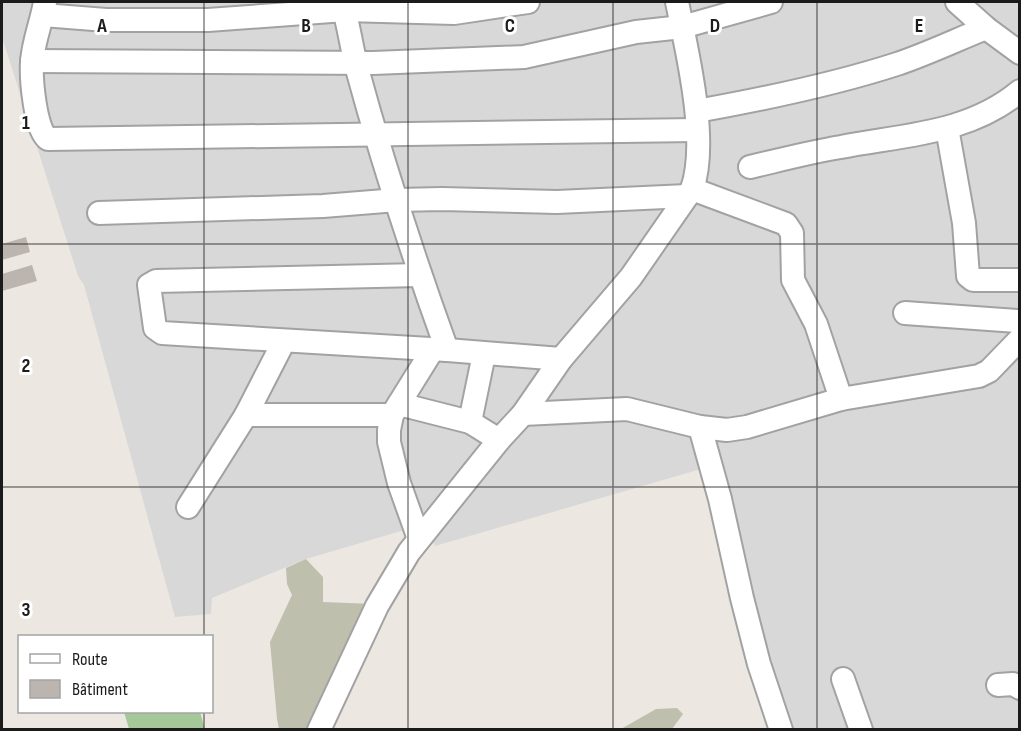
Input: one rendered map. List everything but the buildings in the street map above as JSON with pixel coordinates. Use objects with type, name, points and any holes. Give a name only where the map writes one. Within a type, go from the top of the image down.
[{"type":"street","points":[[528,2],[454,13],[344,6],[208,20],[106,20],[44,8],[32,61],[37,118],[40,129],[48,139],[377,135],[697,121],[752,101],[889,66],[986,28]]},
{"type":"street","points":[[319,729],[377,606],[419,539],[499,440],[523,414],[561,359],[631,277],[689,193],[697,174],[697,121],[677,2]]},
{"type":"street","points":[[32,61],[356,63],[524,57],[636,32],[682,27],[771,2]]},
{"type":"street","points":[[957,2],[986,28],[1020,53]]},
{"type":"street","points":[[344,6],[356,63],[420,275],[440,350]]},
{"type":"street","points":[[750,167],[843,146],[912,137],[947,128],[983,114],[1004,103],[1020,90]]},
{"type":"street","points":[[947,128],[964,223],[968,276],[973,280],[1020,280]]},
{"type":"street","points":[[99,213],[323,206],[397,200],[557,202],[689,193],[786,224],[790,228],[793,280],[816,324],[841,399]]},
{"type":"street","points":[[420,275],[156,281],[150,283],[155,328],[158,332],[284,342],[561,359]]},
{"type":"street","points":[[523,414],[627,409],[700,427],[727,430],[747,427],[841,399],[979,376],[989,371],[1019,324],[904,312]]},
{"type":"street","points":[[188,507],[246,415],[284,342]]},
{"type":"street","points":[[419,539],[395,468],[388,430],[395,409],[440,350]]},
{"type":"street","points":[[470,422],[484,354]]},
{"type":"street","points":[[246,415],[395,409],[470,422],[499,440]]},
{"type":"street","points":[[700,427],[720,499],[756,652],[781,729]]},
{"type":"street","points":[[843,679],[861,729]]},
{"type":"shaded area","points":[[2,2],[1019,2],[1019,729],[783,729],[715,465],[435,546],[425,524],[306,559],[212,598],[211,614],[175,617],[84,285],[78,276],[2,37]]},
{"type":"shaded area","points":[[306,559],[323,577],[323,602],[373,604],[313,729],[279,729],[270,642],[292,595],[287,584],[286,568]]},
{"type":"shaded area","points":[[677,708],[683,714],[672,729],[621,729],[656,709]]},
{"type":"green space","points":[[124,713],[200,713],[205,729],[129,729]]}]
